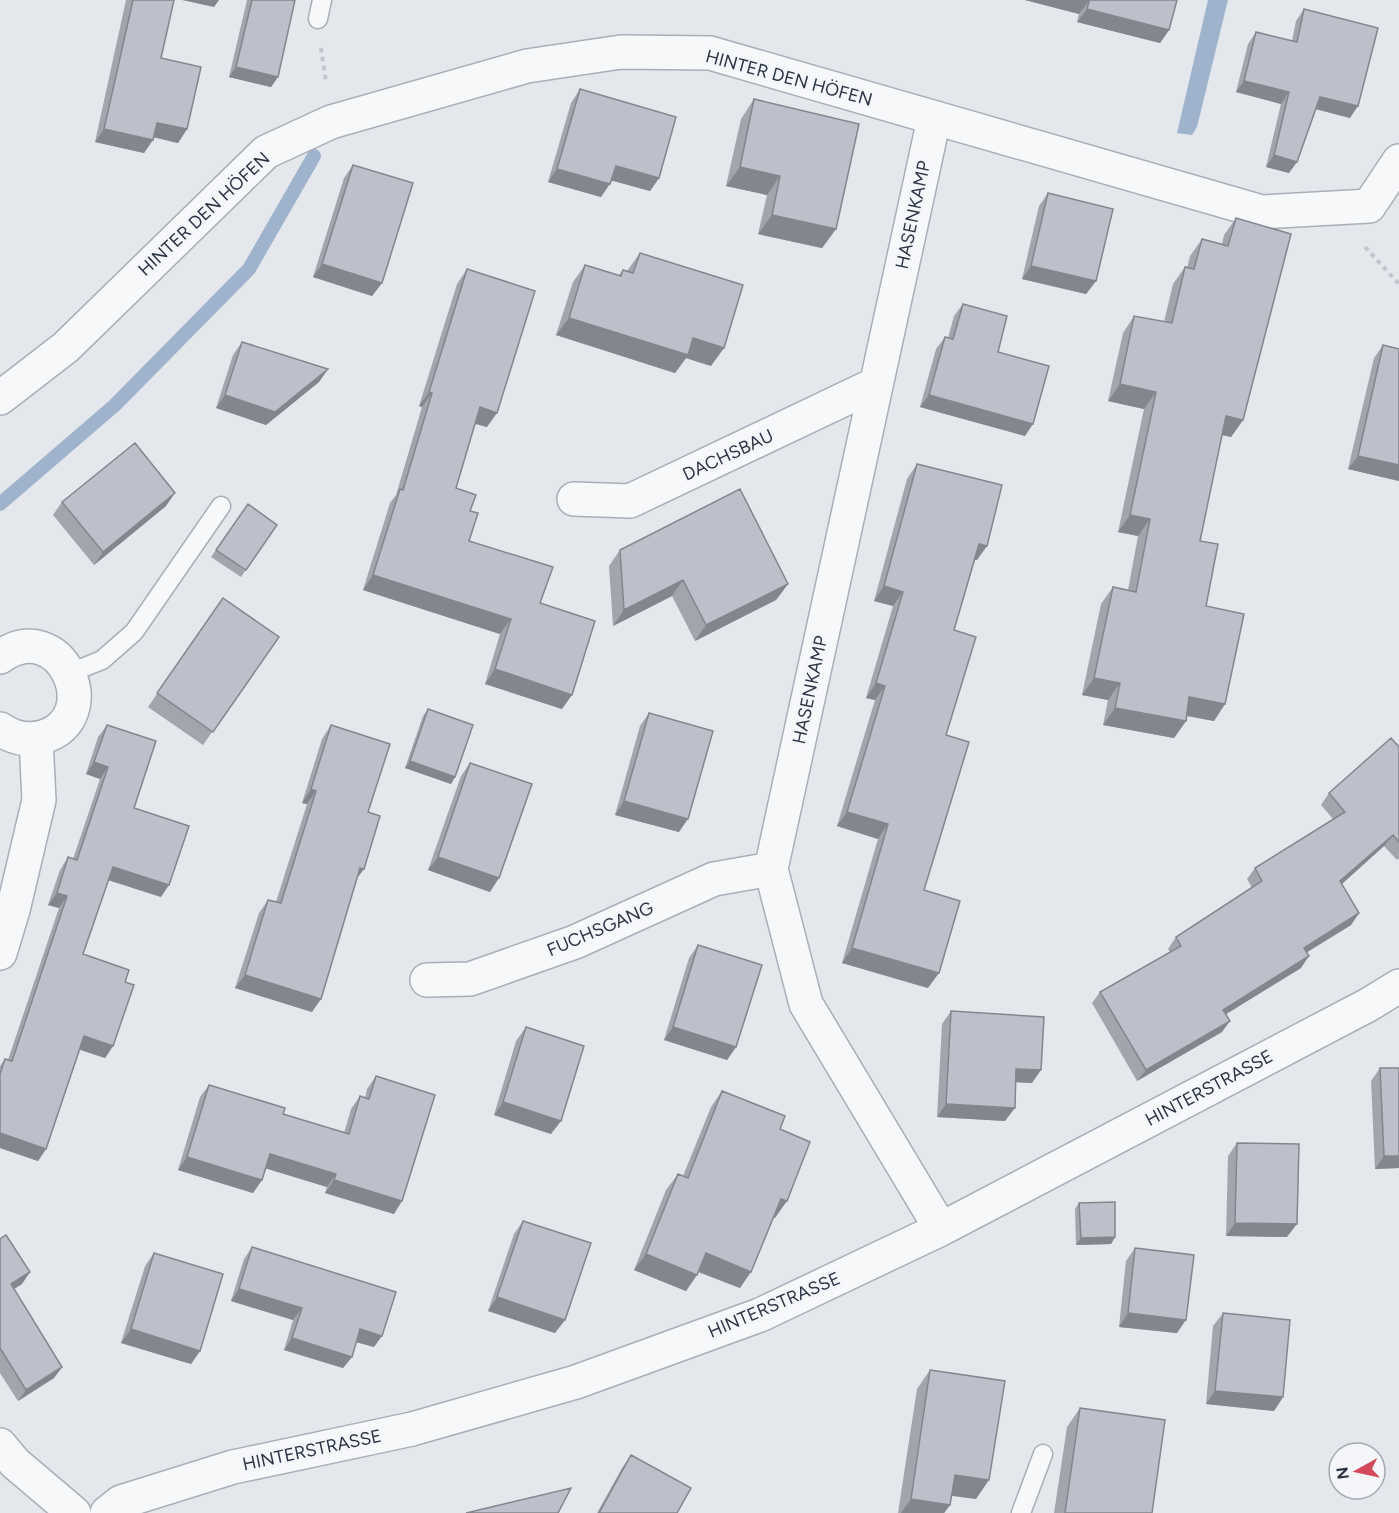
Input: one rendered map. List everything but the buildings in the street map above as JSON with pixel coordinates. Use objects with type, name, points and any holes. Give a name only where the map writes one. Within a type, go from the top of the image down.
[{"type":"street","name":"HINTER DEN HÖFEN","points":[[0,398],[66,347],[266,152],[331,122],[527,66],[621,52],[710,53],[1262,212],[1369,206],[1399,161]]},
{"type":"street","name":"HASENKAMP","points":[[934,119],[771,869],[806,1004],[941,1229]]},
{"type":"street","name":"DACHSBAU","points":[[574,499],[630,501],[876,384]]},
{"type":"street","points":[[0,657],[21,647],[36,647],[51,652],[62,661],[70,673],[74,687],[74,701],[70,715],[61,727],[49,735],[36,739],[21,739],[0,729]]},
{"type":"street","points":[[0,953],[13,910],[39,800],[36,739]]},
{"type":"street","name":"FUCHSGANG","points":[[427,980],[470,979],[575,942],[714,879],[771,869]]},
{"type":"street","name":"HINTERSTRASSE","points":[[107,1513],[120,1502],[233,1467],[322,1450],[412,1429],[576,1382],[760,1315],[941,1229],[1368,1005],[1399,986]]},
{"type":"street","points":[[0,1445],[15,1463],[74,1513]]},
{"type":"lane","points":[[318,19],[322,0]]},
{"type":"lane","points":[[70,673],[102,660],[134,632],[221,506]]},
{"type":"lane","points":[[1021,1513],[1043,1454]]},
{"type":"path","points":[[318,19],[331,122]]},
{"type":"path","points":[[1360,241],[1399,284]]},
{"type":"water","points":[[1208,0],[1228,0],[1197,127],[1192,135],[1177,133]]},
{"type":"waterway","points":[[0,504],[115,405],[249,269],[314,156]]}]
